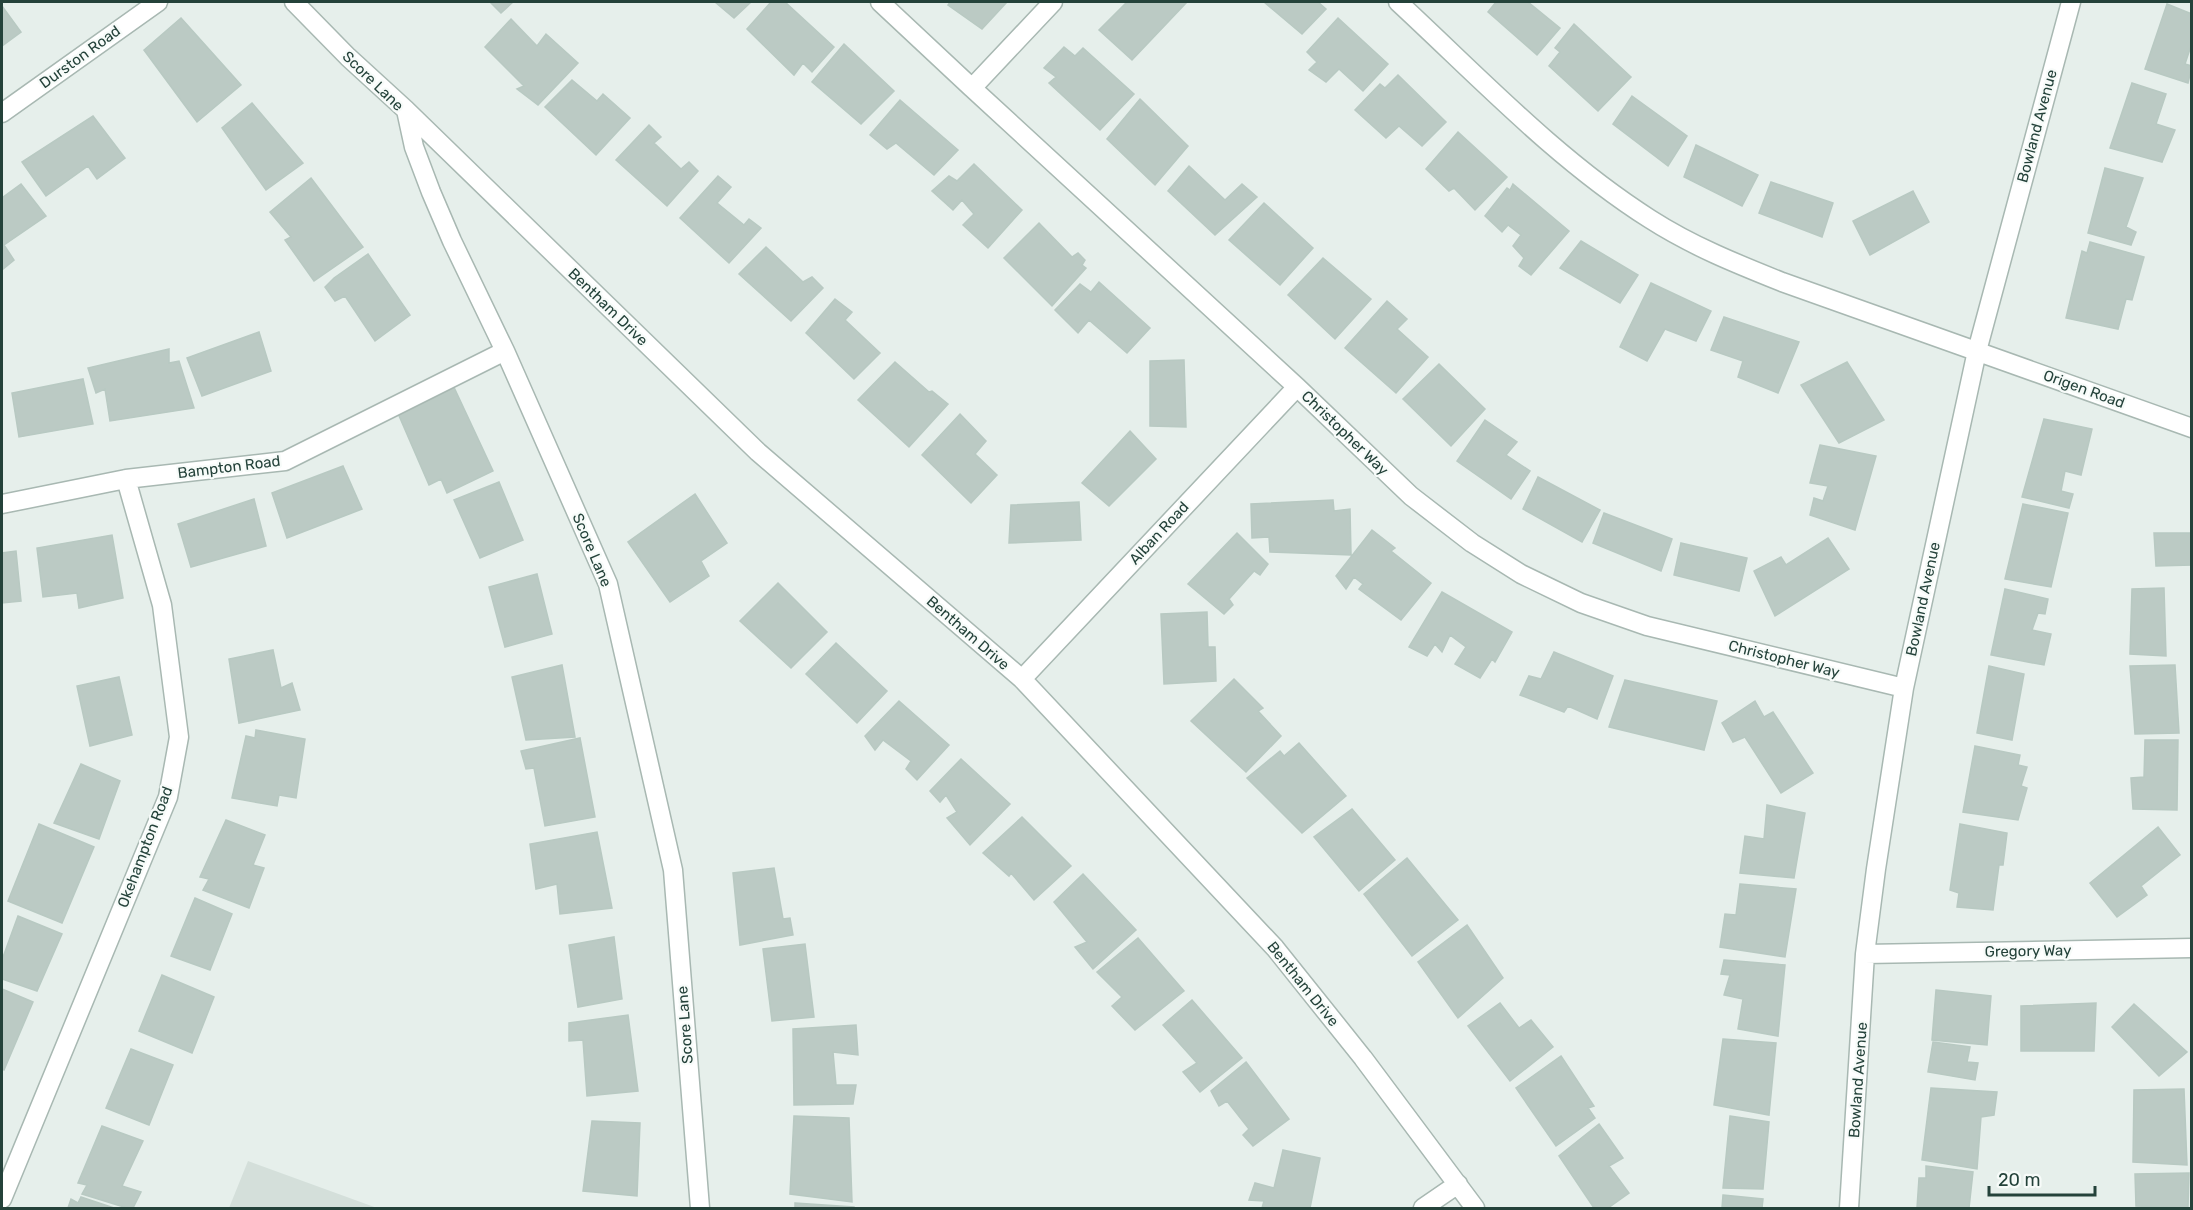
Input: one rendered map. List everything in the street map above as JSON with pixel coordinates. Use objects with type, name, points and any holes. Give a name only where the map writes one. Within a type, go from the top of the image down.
[{"type":"street","name":"Durston Road","points":[[2,113],[158,2]]},
{"type":"street","name":"Score Lane","points":[[294,2],[348,57],[406,110],[414,147],[431,192],[505,351],[608,584],[673,870],[700,1209]]},
{"type":"street","name":"Christopher Way","points":[[880,2],[1297,387],[1411,496],[1472,543],[1521,574],[1581,603],[1647,626],[1904,688]]},
{"type":"street","points":[[972,88],[1053,2]]},
{"type":"street","points":[[1398,2],[1571,162],[1651,220],[1733,263],[1977,351]]},
{"type":"street","name":"Bowland Avenue","points":[[1850,1209],[1865,954],[1904,688],[1977,351],[2071,2]]},
{"type":"street","name":"Bentham Drive","points":[[406,110],[758,452],[1022,679],[1275,948],[1363,1058],[1475,1209]]},
{"type":"street","name":"Bampton Road","points":[[2,504],[126,479],[285,461],[505,351]]},
{"type":"street","name":"Origen Road","points":[[1977,351],[2192,428]]},
{"type":"street","name":"Alban Road","points":[[1022,679],[1297,387]]},
{"type":"street","name":"Okehampton Road","points":[[2,1199],[168,797],[180,737],[162,605],[126,479]]},
{"type":"street","name":"Gregory Way","points":[[1865,954],[2192,948]]},
{"type":"street","points":[[1423,1209],[1458,1184]]},
{"type":"shaded area","points":[[248,1161],[377,1208],[229,1208]]},
{"type":"building","points":[[490,2],[513,2],[501,13]]},
{"type":"building","points":[[715,2],[751,2],[734,18]]},
{"type":"building","points":[[771,2],[785,2],[834,47],[812,72],[803,63],[794,75],[747,29]]},
{"type":"building","points":[[950,2],[1007,2],[982,29],[948,5]]},
{"type":"building","points":[[1127,2],[1187,2],[1132,60],[1099,30]]},
{"type":"building","points":[[1264,2],[1318,2],[1326,9],[1302,34]]},
{"type":"building","points":[[1496,2],[1528,2],[1560,28],[1537,55],[1488,12]]},
{"type":"building","points":[[2167,4],[2192,14],[2192,43],[2185,64],[2192,66],[2188,83],[2145,69]]},
{"type":"building","points":[[2,6],[21,32],[2,46]]},
{"type":"building","points":[[181,18],[241,85],[197,122],[144,50]]},
{"type":"building","points":[[1338,18],[1388,64],[1363,91],[1339,69],[1326,82],[1309,70],[1317,62],[1307,52]]},
{"type":"building","points":[[511,19],[537,46],[546,34],[578,63],[538,105],[517,89],[524,86],[485,47]]},
{"type":"building","points":[[1574,24],[1631,77],[1598,111],[1549,66],[1560,52],[1555,48]]},
{"type":"building","points":[[844,44],[894,91],[861,124],[812,82]]},
{"type":"building","points":[[1064,47],[1075,56],[1083,48],[1134,94],[1100,130],[1049,83],[1056,77],[1044,68]]},
{"type":"building","points":[[1398,75],[1446,122],[1422,146],[1399,126],[1386,138],[1355,110],[1380,84],[1385,88]]},
{"type":"building","points":[[572,80],[597,101],[603,94],[630,118],[596,155],[545,107]]},
{"type":"building","points":[[2132,83],[2166,94],[2156,124],[2175,130],[2162,162],[2110,148]]},
{"type":"building","points":[[1632,96],[1687,136],[1668,166],[1613,124]]},
{"type":"building","points":[[1140,99],[1188,146],[1155,185],[1107,139]]},
{"type":"building","points":[[900,100],[958,150],[934,175],[896,143],[887,149],[870,135]]},
{"type":"building","points":[[252,103],[303,163],[266,190],[222,128]]},
{"type":"building","points":[[93,116],[125,158],[97,179],[88,166],[46,196],[22,162]]},
{"type":"building","points":[[649,125],[661,137],[654,143],[681,169],[689,162],[698,171],[667,206],[616,160]]},
{"type":"building","points":[[1458,132],[1507,177],[1475,210],[1454,188],[1449,191],[1426,169]]},
{"type":"building","points":[[1696,145],[1758,175],[1742,206],[1684,177]]},
{"type":"building","points":[[974,164],[1022,210],[988,248],[963,225],[974,214],[962,200],[953,210],[932,191],[949,176],[957,181]]},
{"type":"building","points":[[1189,166],[1225,200],[1242,184],[1257,197],[1215,235],[1168,191]]},
{"type":"building","points":[[2105,168],[2143,178],[2126,227],[2136,232],[2131,245],[2088,233]]},
{"type":"building","points":[[718,176],[731,187],[717,203],[744,225],[749,219],[761,228],[729,263],[680,218]]},
{"type":"building","points":[[311,178],[363,247],[314,281],[285,240],[291,237],[270,212]]},
{"type":"building","points":[[1771,182],[1833,203],[1822,237],[1759,213]]},
{"type":"building","points":[[21,184],[46,216],[4,245],[14,260],[2,270],[2,198]]},
{"type":"building","points":[[1513,184],[1569,231],[1531,275],[1519,266],[1524,258],[1513,246],[1521,235],[1508,225],[1502,232],[1485,216],[1507,188],[1510,190]]},
{"type":"building","points":[[1913,191],[1929,222],[1870,255],[1853,221]]},
{"type":"building","points":[[1264,203],[1313,248],[1280,285],[1229,240]]},
{"type":"building","points":[[1039,223],[1072,257],[1078,253],[1085,260],[1082,265],[1086,268],[1052,306],[1004,258]]},
{"type":"building","points":[[1581,241],[1638,275],[1620,303],[1560,268]]},
{"type":"building","points":[[2090,242],[2144,257],[2132,300],[2126,299],[2118,329],[2066,318],[2082,251],[2087,253]]},
{"type":"building","points":[[766,247],[803,282],[812,277],[823,288],[791,321],[739,274]]},
{"type":"building","points":[[368,254],[410,315],[375,341],[345,296],[335,301],[325,287]]},
{"type":"building","points":[[1323,258],[1371,299],[1335,339],[1288,295]]},
{"type":"building","points":[[1099,282],[1150,328],[1127,353],[1089,320],[1078,333],[1055,310],[1080,284],[1091,292]]},
{"type":"building","points":[[1651,283],[1711,311],[1696,341],[1665,329],[1647,361],[1620,347]]},
{"type":"building","points":[[835,299],[852,312],[845,320],[880,353],[854,379],[806,333]]},
{"type":"building","points":[[1387,301],[1407,319],[1397,329],[1428,357],[1396,393],[1345,348]]},
{"type":"building","points":[[1724,317],[1799,342],[1778,393],[1738,377],[1743,361],[1711,350]]},
{"type":"building","points":[[259,332],[271,371],[202,396],[187,358]]},
{"type":"building","points":[[169,349],[169,363],[179,361],[194,408],[110,421],[105,389],[96,393],[88,368]]},
{"type":"building","points":[[1184,360],[1186,427],[1150,426],[1150,361]]},
{"type":"building","points":[[895,362],[929,392],[932,391],[948,404],[909,447],[858,400]]},
{"type":"building","points":[[1847,362],[1884,420],[1839,443],[1801,385]]},
{"type":"building","points":[[1439,364],[1485,409],[1451,446],[1403,399]]},
{"type":"building","points":[[83,379],[93,424],[19,437],[12,393]]},
{"type":"building","points":[[452,383],[493,471],[447,493],[441,479],[429,485],[397,411]]},
{"type":"building","points":[[960,414],[986,441],[975,454],[997,475],[971,503],[922,455]]},
{"type":"building","points":[[2044,419],[2092,429],[2081,475],[2065,471],[2061,491],[2073,494],[2069,508],[2022,497]]},
{"type":"building","points":[[1485,420],[1517,442],[1506,455],[1530,471],[1511,499],[1457,461]]},
{"type":"building","points":[[1130,431],[1156,459],[1109,506],[1082,483]]},
{"type":"building","points":[[1820,445],[1876,456],[1855,530],[1810,515],[1814,498],[1823,501],[1828,486],[1810,483]]},
{"type":"building","points":[[343,466],[362,509],[287,538],[272,493]]},
{"type":"building","points":[[1538,477],[1600,510],[1582,542],[1523,509]]},
{"type":"building","points":[[499,482],[523,540],[480,558],[454,500]]},
{"type":"building","points":[[695,494],[727,543],[701,561],[709,576],[670,602],[628,542]]},
{"type":"building","points":[[254,499],[266,546],[191,567],[178,524]]},
{"type":"building","points":[[1333,500],[1334,511],[1350,509],[1351,555],[1270,552],[1269,537],[1252,538],[1251,504]]},
{"type":"building","points":[[1079,502],[1081,540],[1009,543],[1011,505]]},
{"type":"building","points":[[2023,504],[2068,513],[2051,587],[2005,579]]},
{"type":"building","points":[[1604,513],[1672,539],[1661,571],[1593,543]]},
{"type":"building","points":[[1372,530],[1395,548],[1391,551],[1431,583],[1401,620],[1359,589],[1363,584],[1354,577],[1346,589],[1336,576]]},
{"type":"building","points":[[1237,533],[1268,564],[1260,575],[1254,571],[1229,599],[1233,605],[1224,614],[1188,584]]},
{"type":"building","points":[[2154,533],[2192,533],[2192,565],[2156,566]]},
{"type":"building","points":[[112,535],[123,598],[79,608],[77,593],[43,597],[37,548]]},
{"type":"building","points":[[1828,538],[1849,569],[1775,616],[1754,571],[1781,557],[1786,565]]},
{"type":"building","points":[[1681,543],[1747,558],[1739,591],[1674,575]]},
{"type":"building","points":[[16,551],[21,601],[2,603],[2,553]]},
{"type":"building","points":[[537,574],[552,634],[505,647],[489,587]]},
{"type":"building","points":[[778,583],[827,632],[791,668],[740,621]]},
{"type":"building","points":[[2164,588],[2166,656],[2130,654],[2132,589]]},
{"type":"building","points":[[2005,589],[2048,599],[2045,614],[2038,613],[2032,630],[2051,634],[2044,665],[1991,655]]},
{"type":"building","points":[[1442,592],[1512,632],[1495,662],[1492,659],[1480,678],[1455,664],[1466,647],[1450,635],[1442,652],[1435,644],[1427,656],[1409,647]]},
{"type":"building","points":[[1207,612],[1208,647],[1215,647],[1216,681],[1164,684],[1161,614]]},
{"type":"building","points":[[836,643],[887,691],[857,723],[806,674]]},
{"type":"building","points":[[273,650],[281,688],[292,683],[300,710],[239,723],[229,659]]},
{"type":"building","points":[[1554,652],[1613,676],[1597,719],[1568,706],[1564,712],[1520,695],[1529,676],[1541,679]]},
{"type":"building","points":[[562,665],[575,737],[526,740],[512,677]]},
{"type":"building","points":[[2175,665],[2179,733],[2135,734],[2130,666]]},
{"type":"building","points":[[1989,666],[2024,674],[2012,740],[1977,733]]},
{"type":"building","points":[[119,677],[132,735],[90,746],[77,686]]},
{"type":"building","points":[[1234,679],[1263,708],[1258,711],[1281,736],[1246,772],[1191,721]]},
{"type":"building","points":[[1625,680],[1717,701],[1704,750],[1609,727]]},
{"type":"building","points":[[899,701],[949,745],[917,780],[906,769],[911,761],[883,740],[875,750],[865,736]]},
{"type":"building","points":[[1755,701],[1764,717],[1773,712],[1813,773],[1781,793],[1745,737],[1733,742],[1722,723]]},
{"type":"building","points":[[256,730],[305,739],[296,798],[279,795],[277,806],[232,798],[246,736],[255,738]]},
{"type":"building","points":[[580,738],[595,817],[545,826],[534,768],[526,769],[521,751]]},
{"type":"building","points":[[2145,740],[2178,740],[2177,810],[2133,809],[2131,778],[2144,777]]},
{"type":"building","points":[[1299,743],[1346,796],[1302,833],[1247,778],[1280,751],[1284,756]]},
{"type":"building","points":[[1975,746],[2020,755],[2018,765],[2027,767],[2021,786],[2027,788],[2018,820],[1963,812]]},
{"type":"building","points":[[961,759],[1010,804],[970,845],[947,818],[957,812],[946,795],[940,802],[930,791]]},
{"type":"building","points":[[81,764],[120,781],[99,839],[54,823]]},
{"type":"building","points":[[1767,805],[1805,813],[1794,878],[1740,873],[1745,836],[1764,839]]},
{"type":"building","points":[[1352,809],[1395,860],[1359,891],[1314,837]]},
{"type":"building","points":[[1022,817],[1071,866],[1034,900],[1011,873],[1009,876],[983,853]]},
{"type":"building","points":[[226,820],[265,835],[253,865],[264,868],[249,908],[203,890],[209,879],[200,877]]},
{"type":"building","points":[[39,824],[94,847],[62,923],[8,901]]},
{"type":"building","points":[[1960,824],[2007,833],[2003,865],[1999,865],[1993,910],[1957,907],[1959,893],[1950,890]]},
{"type":"building","points":[[2158,827],[2180,855],[2141,886],[2147,895],[2117,917],[2090,883]]},
{"type":"building","points":[[597,832],[612,908],[560,914],[557,884],[536,889],[530,844]]},
{"type":"building","points":[[1407,858],[1458,920],[1412,956],[1364,894]]},
{"type":"building","points":[[774,868],[783,919],[790,918],[793,935],[740,945],[733,873]]},
{"type":"building","points":[[1083,874],[1136,930],[1093,969],[1075,947],[1087,942],[1054,902]]},
{"type":"building","points":[[1740,884],[1796,889],[1785,957],[1720,947],[1725,914],[1736,915]]},
{"type":"building","points":[[195,898],[232,914],[210,970],[171,956]]},
{"type":"building","points":[[18,916],[62,934],[37,991],[2,979],[2,960]]},
{"type":"building","points":[[1467,925],[1503,978],[1458,1018],[1418,962]]},
{"type":"building","points":[[614,937],[622,999],[578,1007],[569,945]]},
{"type":"building","points":[[1138,938],[1184,991],[1135,1030],[1112,1006],[1122,997],[1097,972]]},
{"type":"building","points":[[805,944],[814,1017],[772,1021],[763,949]]},
{"type":"building","points":[[1724,960],[1785,965],[1778,1036],[1738,1029],[1743,999],[1724,995],[1730,975],[1721,974]]},
{"type":"building","points":[[162,975],[214,997],[192,1053],[139,1031]]},
{"type":"building","points":[[2,989],[33,1002],[4,1070],[2,1069]]},
{"type":"building","points":[[1936,990],[1991,996],[1987,1045],[1932,1040]]},
{"type":"building","points":[[1192,1000],[1242,1058],[1200,1092],[1183,1072],[1197,1063],[1163,1025]]},
{"type":"building","points":[[1500,1003],[1519,1028],[1531,1020],[1553,1047],[1510,1081],[1468,1026]]},
{"type":"building","points":[[2096,1003],[2094,1051],[2021,1051],[2021,1006]]},
{"type":"building","points":[[2134,1004],[2187,1052],[2159,1076],[2112,1027]]},
{"type":"building","points":[[628,1015],[638,1091],[587,1096],[583,1040],[569,1041],[569,1023]]},
{"type":"building","points":[[856,1025],[858,1055],[833,1052],[836,1085],[856,1085],[853,1104],[794,1105],[793,1029]]},
{"type":"building","points":[[1723,1039],[1776,1043],[1769,1115],[1714,1105]]},
{"type":"building","points":[[1933,1042],[1970,1047],[1967,1062],[1978,1063],[1975,1080],[1928,1072]]},
{"type":"building","points":[[131,1049],[173,1065],[149,1125],[106,1108]]},
{"type":"building","points":[[1561,1056],[1594,1106],[1588,1108],[1595,1118],[1556,1146],[1516,1088]]},
{"type":"building","points":[[1246,1062],[1289,1119],[1253,1146],[1243,1135],[1249,1129],[1227,1101],[1219,1106],[1211,1091]]},
{"type":"building","points":[[1931,1088],[1997,1092],[1994,1115],[1981,1117],[1977,1169],[1922,1160]]},
{"type":"building","points":[[2184,1089],[2187,1165],[2133,1162],[2134,1090]]},
{"type":"building","points":[[794,1116],[849,1118],[852,1202],[790,1194]]},
{"type":"building","points":[[1730,1116],[1769,1122],[1763,1189],[1723,1188]]},
{"type":"building","points":[[592,1121],[640,1123],[637,1196],[583,1191]]},
{"type":"building","points":[[1599,1124],[1623,1158],[1609,1166],[1629,1193],[1608,1208],[1594,1208],[1559,1156]]},
{"type":"building","points":[[102,1126],[143,1141],[122,1186],[141,1192],[133,1208],[82,1194],[87,1185],[78,1183]]},
{"type":"building","points":[[1283,1150],[1320,1158],[1310,1208],[1262,1208],[1264,1201],[1249,1200],[1255,1183],[1274,1188]]},
{"type":"building","points":[[1926,1166],[1973,1172],[1969,1208],[1917,1208],[1919,1178],[1926,1178]]},
{"type":"building","points":[[2189,1173],[2188,1208],[2136,1206],[2135,1174]]},
{"type":"building","points":[[1723,1195],[1763,1199],[1762,1208],[1722,1208]]},
{"type":"building","points":[[81,1197],[114,1208],[68,1208],[71,1199],[78,1203]]},
{"type":"building","points":[[795,1203],[854,1207],[854,1208],[795,1208]]}]
